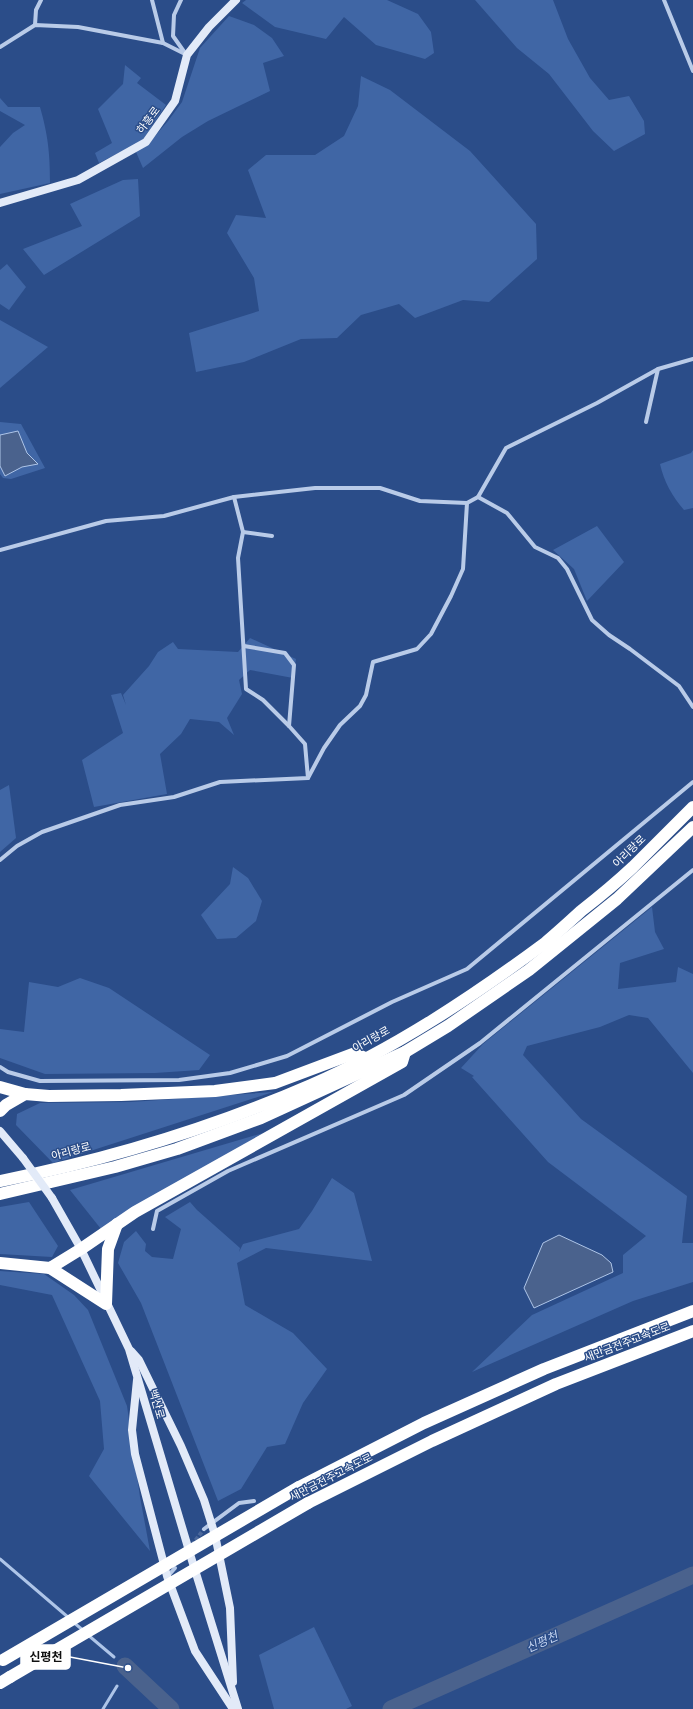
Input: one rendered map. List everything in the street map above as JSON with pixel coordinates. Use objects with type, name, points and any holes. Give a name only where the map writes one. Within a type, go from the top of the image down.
[{"type":"highway","name":"아리랑로","points":[[0,1181],[54,1169],[154,1142],[292,1092],[365,1058],[414,1030],[483,987],[546,942],[632,868],[693,807]]},
{"type":"highway","points":[[0,1194],[94,1172],[177,1149],[261,1118],[405,1052],[448,1026],[530,970],[617,899],[693,827]]},
{"type":"highway","points":[[50,1268],[142,1208],[402,1062],[405,1052]]},
{"type":"highway","points":[[0,1087],[25,1094],[49,1096],[216,1091],[275,1083],[355,1053],[365,1058]]},
{"type":"highway","points":[[0,1112],[6,1106],[25,1094]]},
{"type":"highway","points":[[106,1304],[108,1249],[117,1224]]},
{"type":"highway","points":[[0,1263],[50,1268],[106,1304]]},
{"type":"highway","name":"새만금전주고속도로","points":[[1,1661],[299,1487],[424,1423],[544,1369],[693,1310]]},
{"type":"highway","name":"새만금전주고속도로","points":[[5,1680],[308,1503],[432,1441],[556,1384],[693,1332]]},
{"type":"main road","name":"하흥로","points":[[0,203],[78,180],[146,142],[175,101],[187,55],[209,27],[236,0]]},
{"type":"main road","name":"백산로","points":[[0,1131],[23,1158],[52,1198],[81,1249],[106,1304],[129,1349],[238,1709]]},
{"type":"main road","points":[[129,1349],[139,1360],[181,1446],[204,1500],[207,1527],[223,1569],[230,1608],[233,1691]]},
{"type":"main road","points":[[137,1375],[132,1430],[135,1454],[167,1576],[195,1651],[233,1709]]},
{"type":"street","points":[[35,25],[36,10],[41,0]]},
{"type":"street","points":[[152,0],[163,43]]},
{"type":"street","points":[[181,0],[174,15],[173,36],[187,55]]},
{"type":"street","points":[[664,0],[693,71]]},
{"type":"street","points":[[0,46],[35,25],[78,27],[163,43],[187,55]]},
{"type":"street","points":[[0,550],[106,520],[164,516],[234,497],[315,488],[380,488],[420,501],[467,503],[478,497],[506,448],[597,403],[658,369],[693,359]]},
{"type":"street","points":[[646,422],[658,369]]},
{"type":"street","points":[[234,497],[243,532],[238,558],[246,689],[263,700],[306,744],[308,778]]},
{"type":"street","points":[[478,497],[507,513],[535,546],[558,558],[567,568],[592,620],[609,635],[679,686],[693,706]]},
{"type":"street","points":[[308,778],[324,748],[340,725],[360,706],[366,695],[373,662],[417,649],[431,634],[463,569],[467,503]]},
{"type":"street","points":[[243,532],[272,536]]},
{"type":"street","points":[[244,646],[285,653],[294,665],[289,726]]},
{"type":"street","points":[[0,860],[17,846],[42,832],[120,805],[174,796],[220,782],[308,778]]},
{"type":"street","points":[[0,1068],[8,1072],[40,1081],[179,1080],[230,1073],[287,1056],[392,1002],[467,969],[693,782]]},
{"type":"street","points":[[153,1229],[157,1211],[228,1171],[404,1095],[480,1043],[693,870]]},
{"type":"street","points":[[207,1527],[239,1502],[254,1501]]},
{"type":"street","points":[[167,1576],[175,1568]]},
{"type":"shaded area","points":[[246,0],[387,0],[418,14],[431,32],[434,53],[425,59],[376,45],[344,17],[326,39],[275,27],[242,3]]},
{"type":"shaded area","points":[[475,0],[553,0],[568,39],[590,78],[609,100],[629,96],[644,121],[645,134],[614,151],[593,131],[549,74],[517,48]]},
{"type":"shaded area","points":[[229,16],[254,25],[272,38],[284,56],[263,63],[270,91],[208,121],[182,137],[143,168],[136,152],[149,143],[182,102],[200,48]]},
{"type":"shaded area","points":[[125,65],[141,78],[137,83],[166,105],[142,141],[99,163],[95,153],[112,143],[98,109],[123,84]]},
{"type":"shaded area","points":[[361,76],[390,90],[470,151],[536,224],[537,259],[489,302],[463,300],[415,318],[399,304],[361,315],[337,338],[301,339],[244,362],[196,372],[189,333],[259,311],[254,278],[227,233],[236,215],[266,218],[248,170],[266,155],[315,155],[344,136],[358,106]]},
{"type":"shaded area","points":[[0,98],[8,107],[40,107],[48,144],[50,183],[0,194],[0,147],[13,133],[25,125],[0,111]]},
{"type":"shaded area","points":[[138,179],[140,216],[44,275],[23,249],[82,226],[70,204],[123,180]]},
{"type":"shaded area","points":[[7,264],[26,287],[9,310],[0,304],[0,270]]},
{"type":"shaded area","points":[[0,320],[48,347],[0,388]]},
{"type":"shaded area","points":[[0,422],[21,424],[45,468],[11,479],[3,478],[0,474]]},
{"type":"shaded area","points":[[18,431],[27,453],[38,464],[22,467],[5,476],[0,466],[0,435]]},
{"type":"shaded area","points":[[693,450],[693,508],[684,510],[669,488],[660,464],[691,453]]},
{"type":"shaded area","points":[[597,526],[624,562],[587,601],[574,569],[553,550]]},
{"type":"shaded area","points":[[250,638],[296,659],[293,678],[250,670],[239,680],[242,694],[227,718],[234,735],[219,722],[190,719],[181,734],[160,754],[167,794],[94,807],[82,760],[123,733],[111,695],[121,693],[126,705],[123,695],[149,666],[158,652],[173,642],[178,649],[238,652]]},
{"type":"shaded area","points":[[9,785],[16,838],[0,852],[0,790]]},
{"type":"shaded area","points":[[233,867],[248,878],[262,901],[256,921],[236,938],[217,939],[201,915],[230,884]]},
{"type":"shaded area","points":[[652,907],[655,932],[664,949],[620,963],[618,989],[676,982],[678,967],[693,974],[693,1073],[648,1018],[629,1015],[600,1027],[527,1046],[523,1055],[581,1119],[687,1196],[682,1243],[693,1243],[693,1282],[633,1301],[472,1372],[532,1315],[623,1273],[623,1255],[646,1236],[548,1162],[472,1077],[474,1076],[461,1068],[483,1044]]},
{"type":"shaded area","points":[[80,978],[109,988],[210,1055],[199,1070],[155,1073],[45,1074],[0,1058],[0,1029],[24,1032],[29,982],[58,987]]},
{"type":"shaded area","points":[[273,1092],[53,1163],[16,1125],[17,1114],[40,1103],[131,1102]]},
{"type":"shaded area","points":[[263,1133],[101,1229],[70,1190]]},
{"type":"shaded area","points":[[332,1178],[354,1193],[372,1261],[266,1248],[237,1263],[245,1305],[293,1333],[327,1369],[303,1403],[285,1444],[267,1447],[241,1489],[218,1501],[141,1303],[118,1263],[124,1242],[136,1231],[146,1244],[145,1251],[152,1257],[173,1259],[181,1229],[165,1217],[190,1202],[240,1248],[239,1252],[243,1244],[299,1229]]},
{"type":"shaded area","points":[[29,1202],[58,1246],[52,1257],[0,1254],[0,1207]]},
{"type":"shaded area","points":[[559,1235],[602,1255],[611,1263],[613,1272],[534,1308],[524,1288],[543,1243]]},
{"type":"shaded area","points":[[0,1271],[44,1274],[74,1295],[88,1310],[127,1406],[140,1497],[150,1551],[89,1476],[104,1449],[100,1401],[52,1295],[0,1285]]},
{"type":"shaded area","points":[[314,1627],[352,1706],[346,1709],[274,1709],[259,1655]]},
{"type":"waterway","points":[[0,1559],[69,1618]]},
{"type":"waterway","name":"신평천","points":[[391,1709],[693,1575]]},
{"type":"waterway","points":[[73,1622],[84,1631]]},
{"type":"waterway","points":[[88,1635],[114,1657]]},
{"type":"waterway","name":"신평천","points":[[125,1666],[171,1709]]},
{"type":"waterway","name":"신평천","points":[[125,1673],[128,1668]]},
{"type":"waterway","points":[[103,1709],[117,1686]]},
{"type":"tunnel","points":[[192,1545],[204,1529]]},
{"type":"place","name":"신평천","points":[[128,1668]]}]
